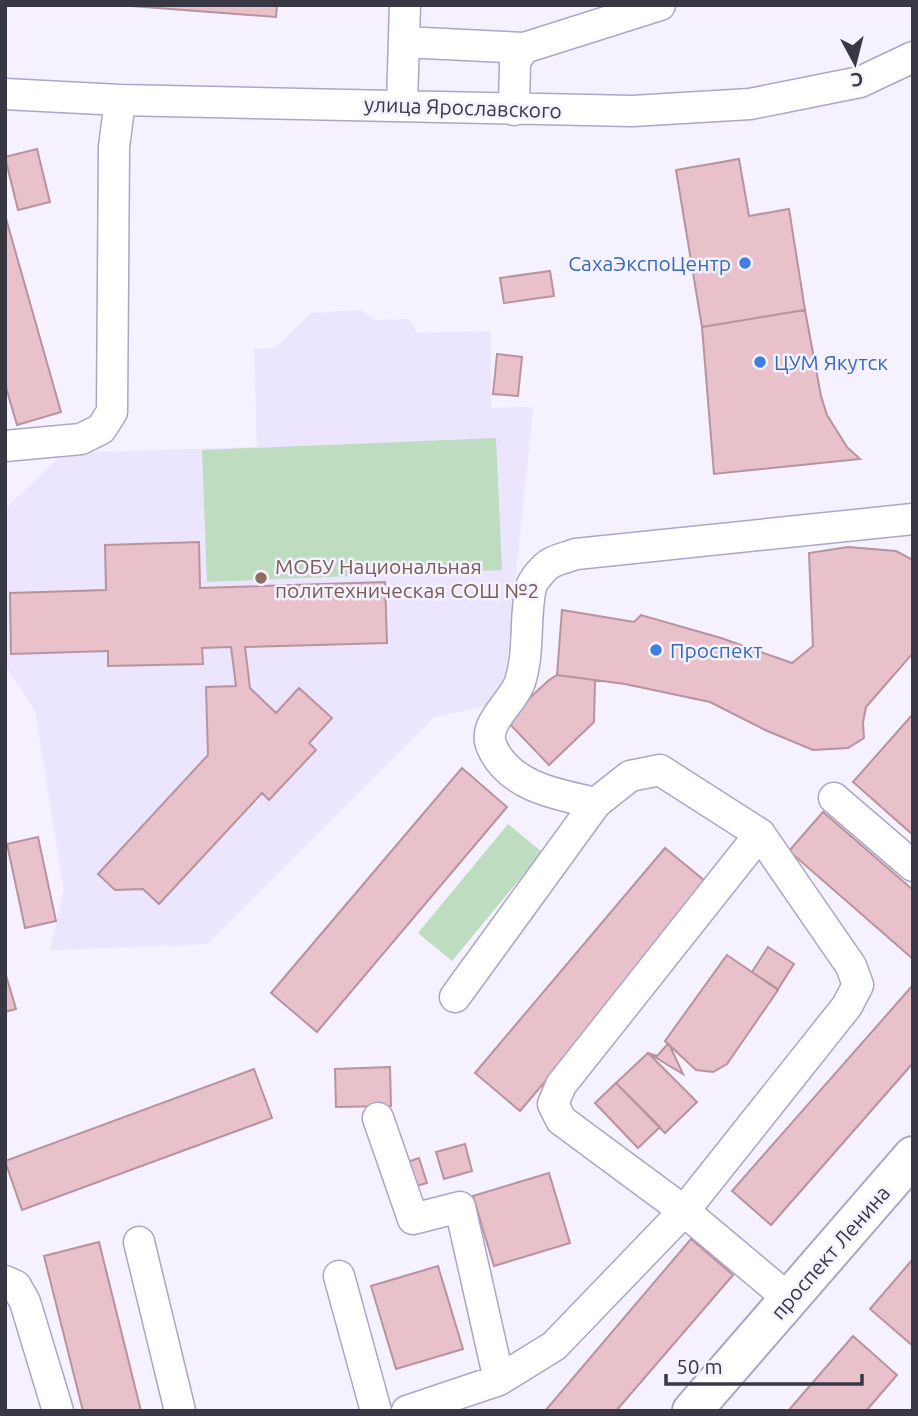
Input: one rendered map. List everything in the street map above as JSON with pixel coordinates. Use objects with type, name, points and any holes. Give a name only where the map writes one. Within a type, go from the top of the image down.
[{"type":"main road","name":"проспект Ленина","points":[[692,1411],[913,1156]]},
{"type":"street","points":[[402,104],[405,5]]},
{"type":"street","points":[[404,42],[524,48],[660,5]]},
{"type":"street","points":[[514,110],[514,61],[524,48]]},
{"type":"street","name":"улица Ярославского","points":[[5,94],[120,100],[632,111],[750,104],[860,82],[913,57]]},
{"type":"street","points":[[5,446],[81,439],[101,429],[112,412],[114,147],[120,100]]},
{"type":"street","points":[[596,803],[552,793],[523,781],[501,762],[491,746],[489,734],[516,694],[523,670],[531,584],[549,563],[576,554],[913,519]]},
{"type":"street","points":[[407,1411],[499,1380],[554,1346],[684,1211],[847,1006],[858,985],[851,965],[760,834],[660,770],[630,776],[596,803],[455,997]]},
{"type":"street","points":[[834,798],[913,866]]},
{"type":"street","points":[[760,834],[561,1085],[553,1104],[561,1120],[684,1211],[789,1299]]},
{"type":"street","points":[[378,1118],[413,1219],[460,1207],[499,1380]]},
{"type":"street","points":[[139,1242],[180,1411]]},
{"type":"street","points":[[339,1276],[376,1411]]},
{"type":"street","points":[[5,1281],[16,1286],[25,1301],[58,1411]]},
{"type":"shaded area","name":"МОБУ Национальная политехническая СОШ №2","points":[[361,310],[376,320],[410,319],[417,333],[491,331],[491,408],[533,407],[503,703],[434,717],[207,944],[50,950],[64,889],[35,711],[5,665],[5,509],[64,453],[257,447],[254,349],[275,348],[311,313]]},
{"type":"green space","points":[[496,438],[502,570],[207,582],[202,450]]},
{"type":"green space","points":[[508,824],[542,852],[452,961],[418,933]]},
{"type":"building","points":[[118,5],[277,5],[276,17]]},
{"type":"building","points":[[37,149],[50,202],[18,210],[5,157]]},
{"type":"building","name":"СахаЭкспоЦентр","points":[[739,159],[749,216],[789,209],[805,310],[702,327],[676,170]]},
{"type":"building","points":[[5,215],[61,412],[17,425],[5,384]]},
{"type":"building","points":[[550,271],[554,296],[504,303],[500,278]]},
{"type":"building","name":"ЦУМ Якутск","points":[[805,310],[827,415],[847,447],[860,459],[714,474],[702,327]]},
{"type":"building","points":[[497,354],[522,357],[518,396],[493,394]]},
{"type":"building","name":"МОБУ Национальная политехническая СОШ №2","points":[[199,542],[200,588],[385,582],[387,643],[245,647],[250,688],[276,713],[299,688],[332,718],[309,743],[316,750],[269,800],[262,793],[159,904],[143,889],[115,890],[98,874],[208,755],[206,687],[236,686],[231,647],[202,648],[203,664],[108,666],[108,651],[11,654],[10,593],[106,590],[105,545]]},
{"type":"building","name":"Проспект","points":[[848,547],[896,551],[913,560],[913,653],[866,707],[864,738],[848,748],[813,750],[765,730],[710,702],[625,684],[557,675],[562,610],[634,622],[641,615],[721,638],[792,663],[813,646],[809,553]]},
{"type":"building","points":[[557,675],[595,680],[594,722],[549,765],[506,720]]},
{"type":"building","points":[[913,714],[913,835],[853,782]]},
{"type":"building","points":[[462,768],[507,807],[317,1032],[271,993]]},
{"type":"building","points":[[823,812],[913,890],[913,959],[789,851]]},
{"type":"building","points":[[38,837],[56,921],[25,928],[7,844]]},
{"type":"building","points":[[665,848],[711,886],[520,1111],[475,1073]]},
{"type":"building","points":[[768,947],[794,964],[778,989],[752,972]]},
{"type":"building","points":[[727,955],[778,990],[727,1064],[713,1072],[696,1070],[665,1041]]},
{"type":"building","points":[[5,972],[16,1009],[5,1012]]},
{"type":"building","points":[[913,985],[913,1063],[771,1225],[732,1191]]},
{"type":"building","points":[[668,1044],[683,1074],[648,1053],[657,1056]]},
{"type":"building","points":[[648,1053],[697,1102],[665,1133],[616,1083]]},
{"type":"building","points":[[390,1067],[391,1106],[336,1107],[335,1069]]},
{"type":"building","points":[[254,1069],[272,1118],[22,1210],[5,1161]]},
{"type":"building","points":[[616,1083],[660,1127],[638,1148],[595,1103]]},
{"type":"building","points":[[465,1144],[472,1171],[444,1179],[436,1152]]},
{"type":"building","points":[[419,1158],[427,1183],[409,1188],[402,1164]]},
{"type":"building","points":[[549,1173],[570,1243],[494,1266],[473,1196]]},
{"type":"building","points":[[691,1239],[733,1275],[616,1411],[545,1411]]},
{"type":"building","points":[[99,1242],[141,1411],[83,1411],[44,1256]]},
{"type":"building","points":[[913,1259],[913,1346],[870,1309]]},
{"type":"building","points":[[438,1266],[463,1349],[396,1369],[371,1286]]},
{"type":"building","points":[[853,1336],[897,1375],[866,1411],[788,1411]]},
{"type":"place","name":"СахаЭкспоЦентр","points":[[745,263]]},
{"type":"place","name":"ЦУМ Якутск","points":[[760,362]]},
{"type":"place","name":"МОБУ Национальная политехническая СОШ №2","points":[[261,578]]},
{"type":"place","name":"Проспект","points":[[656,650]]}]
